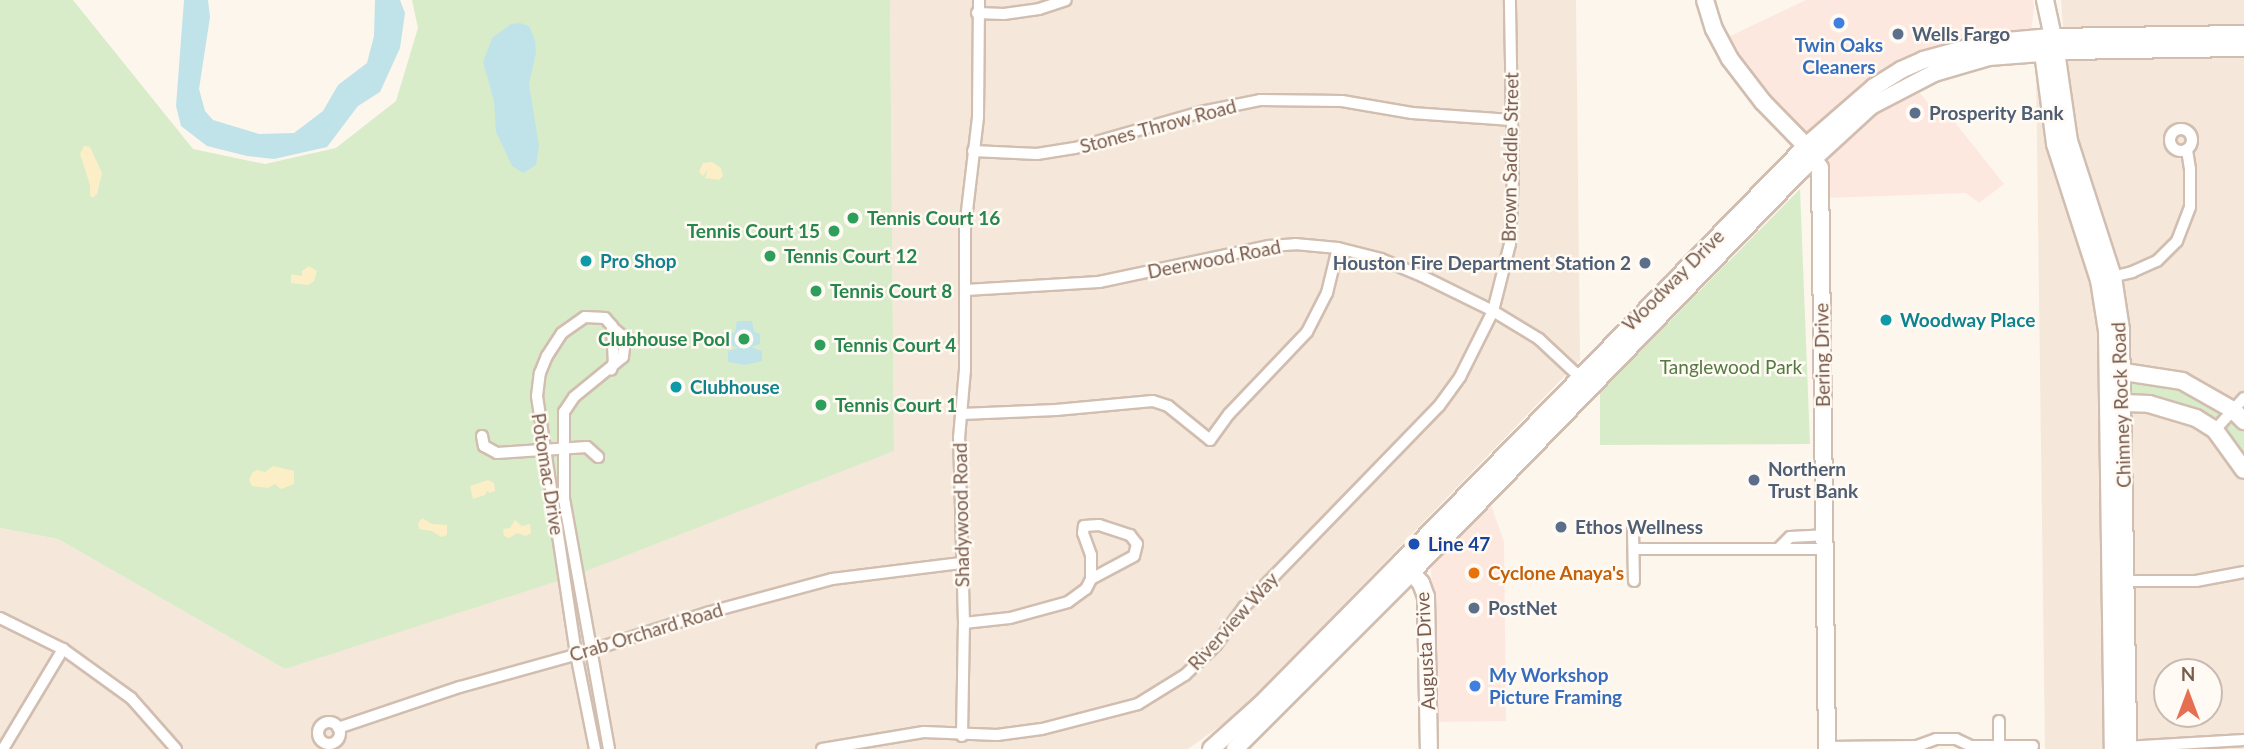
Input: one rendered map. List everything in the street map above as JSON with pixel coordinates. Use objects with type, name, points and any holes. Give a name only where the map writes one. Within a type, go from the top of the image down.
[{"type":"main road","points":[[1705,0],[1714,29],[1730,59],[1763,102],[1810,152]]},
{"type":"main road","name":"Chimney Rock Road","points":[[2045,0],[2055,144],[2106,279],[2117,373],[2121,748]]},
{"type":"main road","name":"Woodway Drive","points":[[2206,41],[2244,34]]},
{"type":"main road","name":"Woodway Drive","points":[[1810,152],[1871,106],[1914,81],[1972,60],[2049,41]]},
{"type":"main road","name":"Woodway Drive","points":[[1235,749],[1314,662],[1491,479],[1580,375],[1679,286],[1810,152],[1841,113],[1901,70],[1936,56],[1985,43],[2206,41],[2244,47]]},
{"type":"main road","points":[[1901,70],[1914,81]]},
{"type":"main road","name":"Bering Drive","points":[[1810,152],[1820,168],[1827,748]]},
{"type":"main road","name":"Woodway Drive","points":[[1491,479],[1590,390],[1652,313]]},
{"type":"main road","points":[[2117,373],[2182,381],[2240,409]]},
{"type":"main road","points":[[2117,403],[2173,409],[2196,418],[2215,430],[2244,471]]},
{"type":"main road","name":"Augusta Drive","points":[[1407,567],[1421,583],[1426,597],[1429,749]]},
{"type":"main road","name":"Woodway Drive","points":[[1212,749],[1314,662]]},
{"type":"street","name":"Shadywood Road","points":[[962,736],[964,623],[959,438],[966,290],[965,228],[978,117],[979,0]]},
{"type":"street","points":[[977,13],[1004,14],[1039,9],[1066,0]]},
{"type":"street","name":"Brown Saddle Street","points":[[1493,311],[1510,244],[1513,178],[1510,0]]},
{"type":"street","name":"Stones Throw Road","points":[[973,151],[1037,154],[1075,148],[1201,112],[1260,100],[1342,101],[1412,113],[1511,120]]},
{"type":"street","points":[[2106,279],[2157,261],[2183,230],[2191,192],[2187,149]]},
{"type":"street","name":"Deerwood Road","points":[[966,290],[1099,282],[1269,246],[1316,245],[1338,248],[1381,260],[1422,276],[1493,311],[1539,339],[1580,375],[1590,390]]},
{"type":"street","points":[[962,414],[1056,410],[1153,401],[1168,407],[1210,440],[1229,414],[1307,332],[1327,293],[1338,248]]},
{"type":"street","name":"Riverview Way","points":[[822,749],[924,732],[962,736],[1019,732],[1099,716],[1138,704],[1185,675],[1216,645],[1244,607],[1439,406],[1466,367],[1493,311]]},
{"type":"street","name":"Potomac Drive","points":[[595,749],[576,654],[542,448],[537,396],[540,373],[547,356],[562,334],[578,320],[599,316],[612,327],[614,361],[611,370],[573,397],[564,412],[565,500],[589,651],[609,749]]},
{"type":"street","points":[[2215,430],[2240,409]]},
{"type":"street","points":[[542,448],[527,453],[497,453],[484,446],[482,436],[488,436],[496,446],[587,447],[597,457]]},
{"type":"street","points":[[964,623],[1010,618],[1055,607],[1086,589],[1091,579],[1091,555],[1083,533],[1084,526],[1091,524],[1130,535],[1137,544],[1134,556],[1091,579]]},
{"type":"street","points":[[1633,530],[1634,581]]},
{"type":"street","points":[[1634,549],[1780,547],[1790,537],[1824,542]]},
{"type":"street","name":"Crab Orchard Road","points":[[338,728],[432,695],[589,651],[710,612],[832,579],[961,563]]},
{"type":"street","points":[[2119,581],[2196,581],[2244,572]]},
{"type":"street","points":[[0,618],[63,649],[131,698],[176,749]]},
{"type":"street","points":[[3,749],[63,649]]},
{"type":"street","points":[[1999,721],[1999,746]]},
{"type":"street","points":[[1827,748],[1918,748],[1936,738],[1948,738],[1969,748],[2033,746]]},
{"type":"street","points":[[2121,748],[2244,740]]},
{"type":"shaded area","points":[[890,0],[1576,0],[1580,360],[1241,711],[1188,749],[0,749],[0,528],[58,539],[285,669],[894,450]]},
{"type":"shaded area","points":[[1806,0],[2033,0],[2034,7],[2031,33],[1934,53],[1809,140],[1756,85],[1724,39]]},
{"type":"shaded area","points":[[2061,0],[2244,0],[2244,749],[2045,749],[2036,67],[2066,65]]},
{"type":"shaded area","points":[[1920,93],[1933,109],[1949,115],[2004,184],[1979,203],[1966,193],[1827,198],[1826,163],[1831,147],[1870,114]]},
{"type":"shaded area","points":[[1491,505],[1504,542],[1506,721],[1435,722],[1431,566]]},
{"type":"green space","points":[[0,0],[73,0],[193,149],[265,164],[336,148],[396,101],[418,28],[412,0],[890,0],[894,451],[576,575],[285,669],[58,539],[0,528]]},
{"type":"green space","name":"Tanglewood Park","points":[[1800,189],[1810,444],[1600,445],[1600,392]]},
{"type":"green space","points":[[2125,383],[2175,385],[2244,425],[2244,462],[2220,430],[2126,400]]},
{"type":"sand","points":[[84,146],[90,147],[102,173],[97,194],[93,198],[90,196],[90,185],[80,154]]},
{"type":"sand","points":[[712,162],[721,168],[723,176],[719,180],[705,178],[708,169],[703,176],[699,172],[703,163]]},
{"type":"sand","points":[[309,266],[317,271],[314,281],[308,285],[291,283],[291,274],[302,276],[302,271]]},
{"type":"sand","points":[[273,466],[294,471],[294,484],[281,489],[275,484],[268,488],[252,486],[249,480],[252,473],[257,470],[265,472]]},
{"type":"sand","points":[[488,480],[494,483],[495,491],[487,491],[485,495],[473,499],[470,486]]},
{"type":"sand","points":[[422,518],[432,524],[447,525],[447,535],[441,537],[432,531],[419,529],[418,523]]},
{"type":"sand","points":[[515,520],[522,526],[530,524],[531,533],[526,536],[517,533],[509,538],[504,536],[503,529],[510,528]]},
{"type":"water","points":[[184,0],[208,0],[210,17],[199,89],[205,111],[213,120],[259,134],[294,133],[323,111],[338,85],[367,63],[374,36],[375,0],[400,0],[405,13],[400,48],[380,92],[358,106],[327,147],[274,159],[247,156],[207,146],[181,126],[176,106]]},
{"type":"water","points":[[511,24],[529,26],[535,40],[536,53],[529,84],[539,146],[536,165],[523,173],[512,166],[496,132],[494,101],[483,62],[492,38]]},
{"type":"water","name":"Clubhouse Pool","points":[[737,321],[752,321],[754,331],[760,334],[760,344],[751,347],[762,351],[762,361],[745,365],[728,362],[728,351],[738,348],[729,344],[729,334],[735,332]]},
{"type":"place","name":"Twin Oaks Cleaners","points":[[1839,23]]},
{"type":"place","name":"Wells Fargo","points":[[1898,34]]},
{"type":"place","name":"Prosperity Bank","points":[[1915,113]]},
{"type":"place","name":"Tennis Court 16","points":[[853,218]]},
{"type":"place","name":"Tennis Court 15","points":[[834,231]]},
{"type":"place","name":"Tennis Court 12","points":[[770,256]]},
{"type":"place","name":"Pro Shop","points":[[586,261]]},
{"type":"place","name":"Houston Fire Department Station 2","points":[[1645,263]]},
{"type":"place","name":"Tennis Court 8","points":[[816,291]]},
{"type":"place","name":"Woodway Place","points":[[1886,320]]},
{"type":"place","name":"Clubhouse Pool","points":[[744,339]]},
{"type":"place","name":"Tennis Court 4","points":[[820,345]]},
{"type":"place","name":"Clubhouse","points":[[676,387]]},
{"type":"place","name":"Tennis Court 1","points":[[821,405]]},
{"type":"place","name":"Northern Trust Bank","points":[[1754,480]]},
{"type":"place","name":"Ethos Wellness","points":[[1561,527]]},
{"type":"place","name":"Line 47","points":[[1414,544]]},
{"type":"place","name":"Cyclone Anaya's","points":[[1474,573]]},
{"type":"place","name":"PostNet","points":[[1474,608]]},
{"type":"place","name":"My Workshop Picture Framing","points":[[1475,686]]}]
